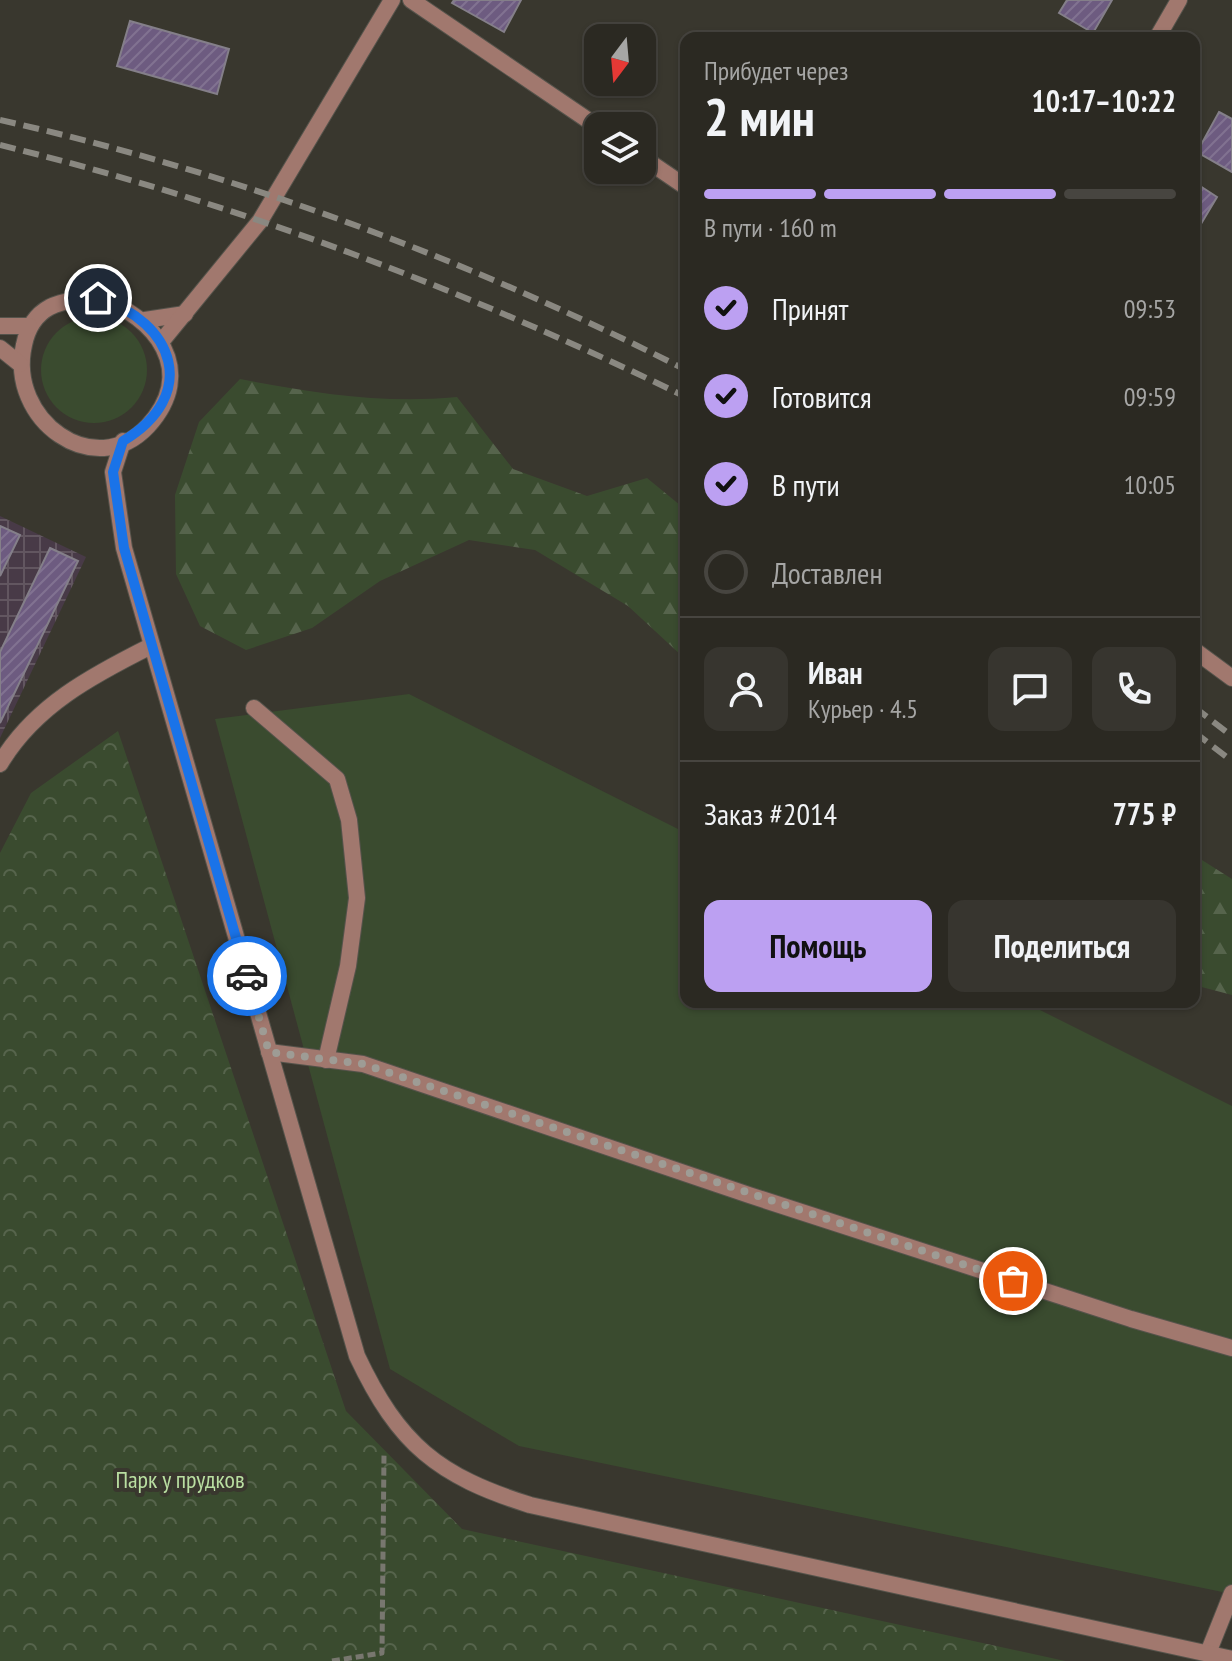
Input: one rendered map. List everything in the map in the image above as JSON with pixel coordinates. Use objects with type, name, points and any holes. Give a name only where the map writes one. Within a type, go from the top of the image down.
[{"type":"street","points":[[161,342],[260,221],[392,0]]},
{"type":"street","points":[[411,0],[584,117]]},
{"type":"street","points":[[1160,32],[1179,0]]},
{"type":"street","points":[[656,167],[680,183]]},
{"type":"street","points":[[98,298],[123,306],[145,320],[161,342],[170,371],[166,397],[147,427],[106,448],[66,439],[40,420],[24,393],[20,364],[29,326],[49,307],[98,298]]},
{"type":"street","points":[[145,320],[185,314]]},
{"type":"street","points":[[0,326],[29,326]]},
{"type":"street","points":[[0,348],[20,364]]},
{"type":"street","points":[[123,441],[113,472],[124,548],[357,1356],[370,1384],[419,1451],[462,1481],[530,1505],[1232,1659]]},
{"type":"street","points":[[92,446],[113,472]]},
{"type":"street","points":[[0,764],[27,729],[71,689],[151,646]]},
{"type":"street","points":[[1200,654],[1232,678]]},
{"type":"street","points":[[254,708],[337,779],[349,820],[357,898],[348,966],[326,1060]]},
{"type":"street","points":[[269,1052],[363,1064],[778,1205],[1232,1348]]},
{"type":"street","points":[[1208,1653],[1232,1593]]},
{"type":"path","points":[[384,1455],[382,1653],[389,1661]]},
{"type":"path","points":[[332,1661],[382,1653]]},
{"type":"shaded area","points":[[0,516],[86,557],[0,738]]},
{"type":"green space","points":[[94,317],[114,321],[131,333],[143,350],[147,370],[143,390],[131,407],[114,419],[94,423],[74,419],[57,407],[45,390],[41,370],[45,350],[57,333],[74,321]]},
{"type":"green space","points":[[240,379],[348,396],[402,399],[457,397],[513,469],[587,496],[647,478],[680,505],[680,654],[628,606],[535,550],[469,540],[380,581],[312,628],[246,650],[200,626],[176,574],[175,495],[199,422]]},
{"type":"green space","points":[[409,694],[680,830],[680,1008],[1036,1008],[1232,1106],[1232,1594],[519,1446],[390,1369],[215,719]]},
{"type":"green space","name":"Парк у прудков","points":[[118,731],[346,1411],[462,1529],[1065,1661],[0,1661],[0,853],[31,793]]},
{"type":"green space","points":[[1200,859],[1232,879],[1232,995],[1200,987]]},
{"type":"building","points":[[454,0],[521,0],[504,32],[452,3]]},
{"type":"building","points":[[1067,0],[1112,0],[1094,32],[1059,13]]},
{"type":"building","points":[[130,21],[229,49],[217,94],[117,66]]},
{"type":"building","points":[[1219,112],[1232,119],[1232,172],[1200,154],[1200,147]]},
{"type":"building","points":[[1200,186],[1217,197],[1200,226]]},
{"type":"building","points":[[0,526],[20,535],[0,576]]},
{"type":"building","points":[[50,548],[78,561],[0,723],[0,652]]},
{"type":"railway","points":[[0,120],[177,166],[351,224],[521,292],[680,367]]},
{"type":"railway","points":[[0,145],[176,194],[349,253],[519,321],[680,394]]},
{"type":"railway","points":[[1200,712],[1232,736]]},
{"type":"railway","points":[[1200,737],[1232,761]]},
{"type":"way so far","points":[[247,976],[269,1052],[363,1064],[1013,1281]]},
{"type":"route","points":[[98,298],[123,306],[145,320],[161,342],[170,371],[166,397],[147,427],[123,441],[113,472],[124,548],[247,976]]}]
